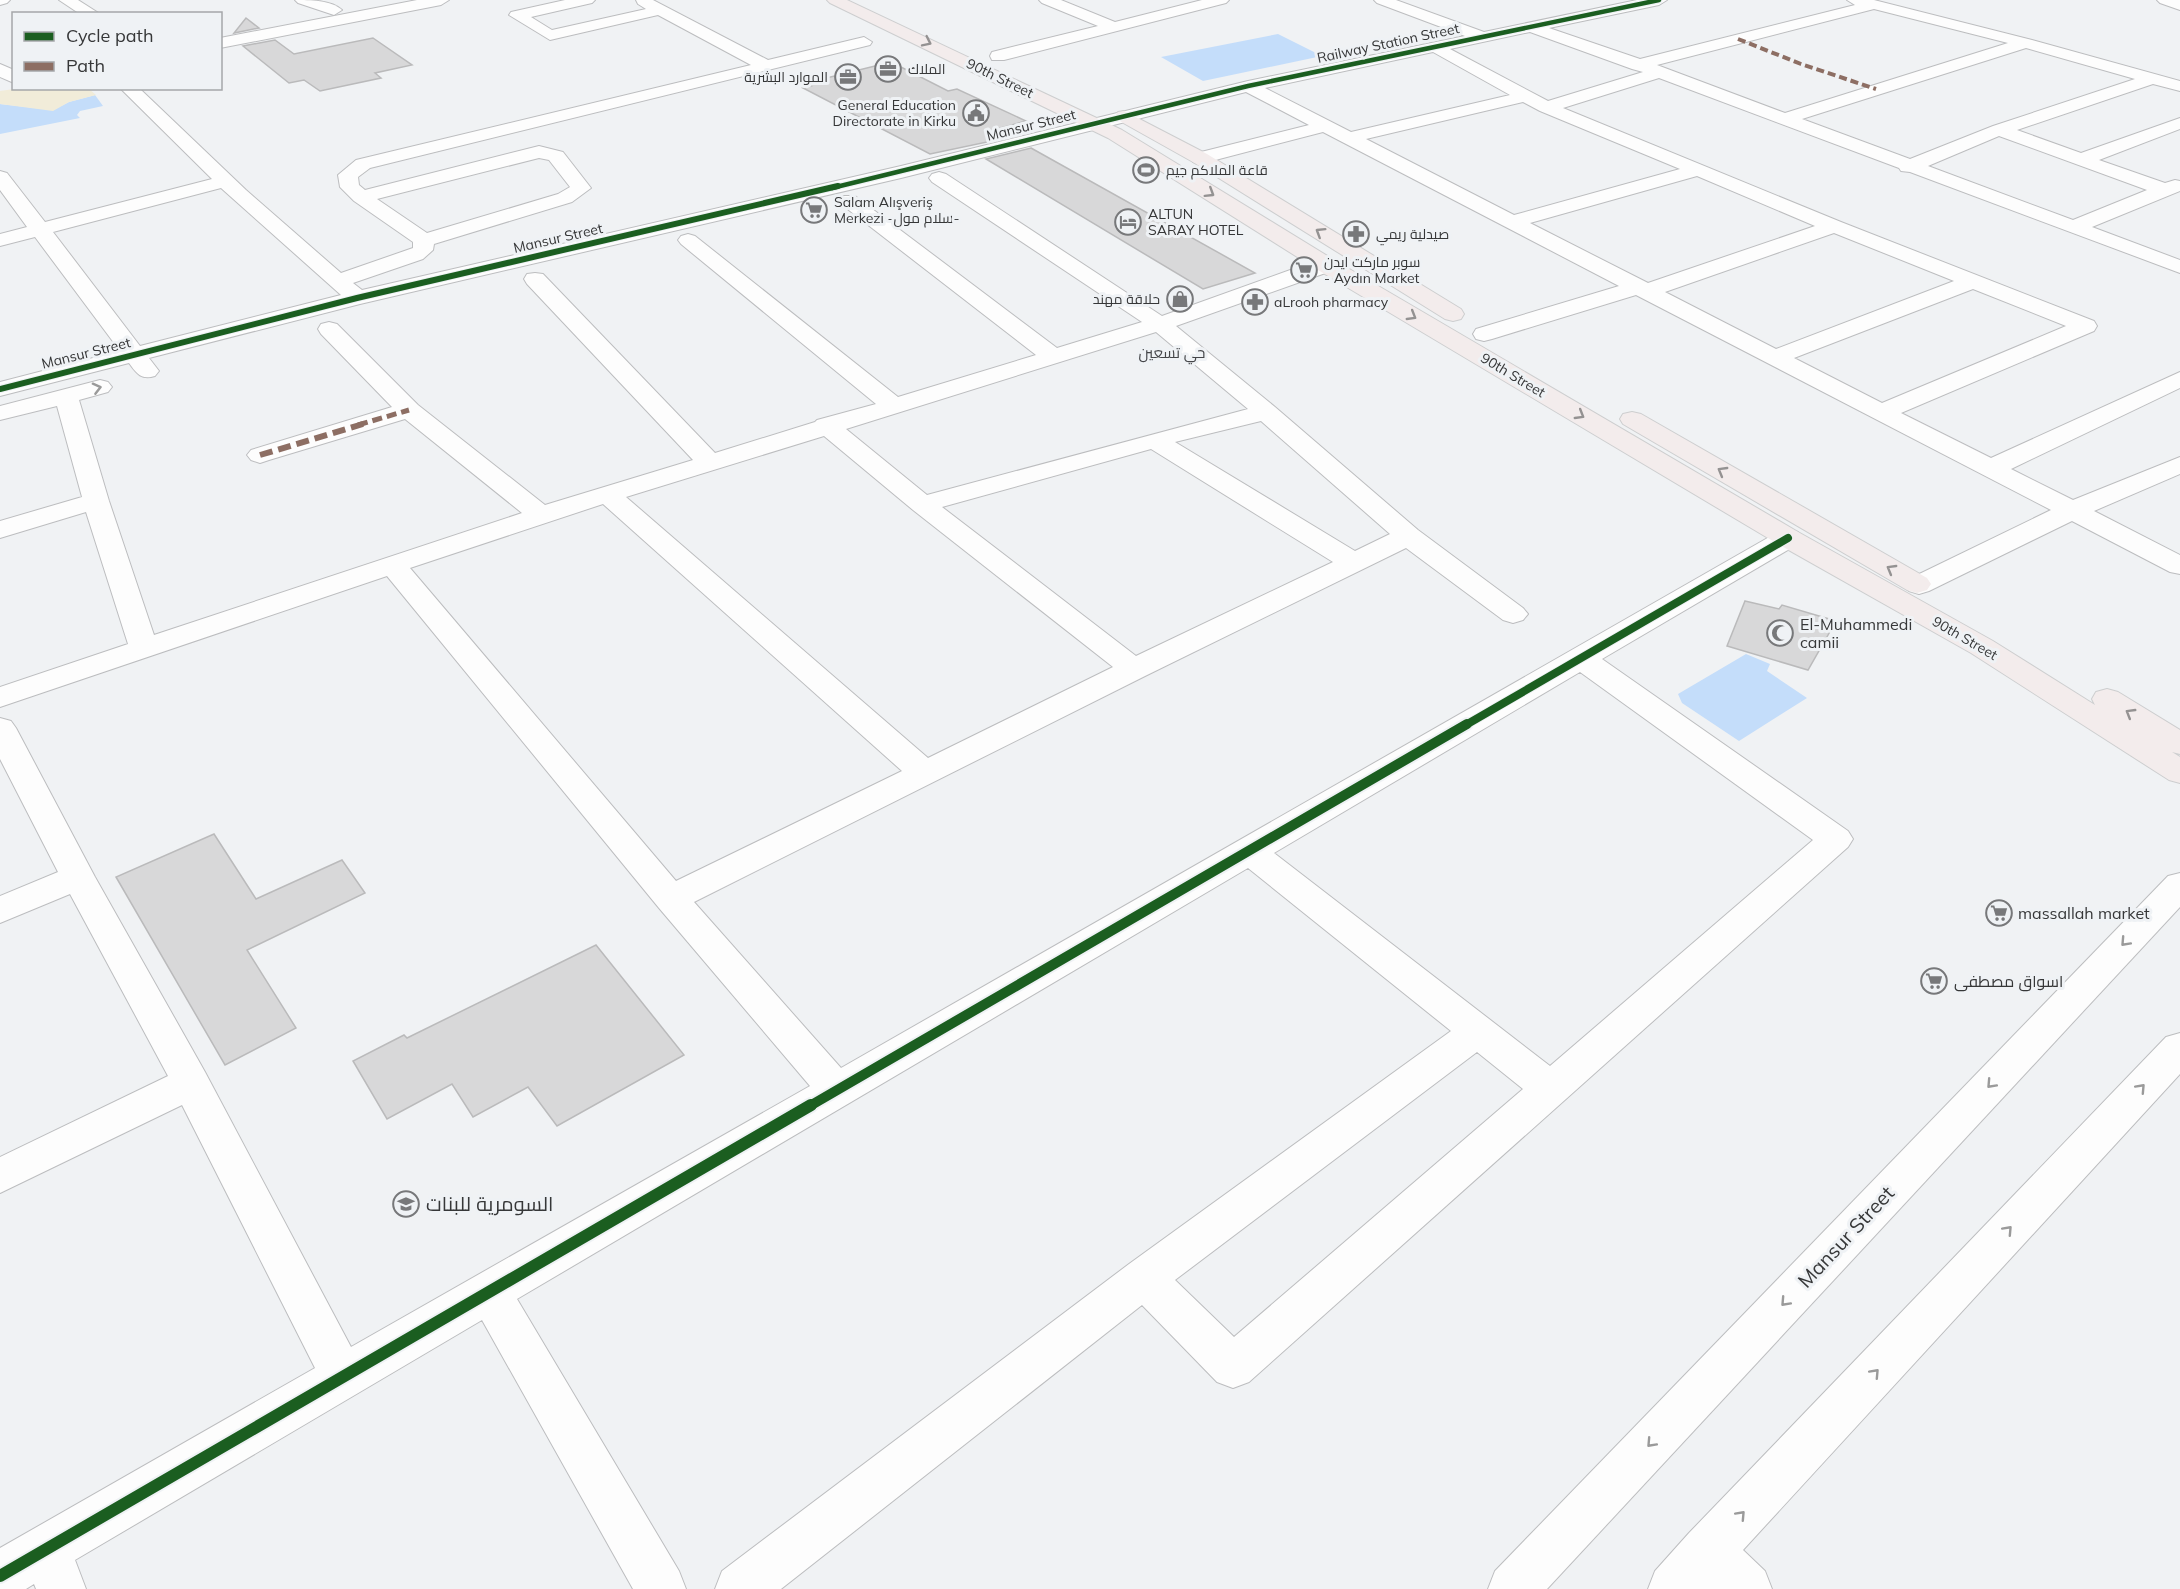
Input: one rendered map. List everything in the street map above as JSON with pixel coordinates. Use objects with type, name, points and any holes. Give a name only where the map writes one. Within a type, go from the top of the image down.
[{"type":"main road","name":"90th Street","points":[[836,0],[1111,124],[1144,126],[1534,363]]},
{"type":"main road","name":"90th Street","points":[[873,0],[998,56],[1111,124],[1326,265],[1788,538],[1982,647],[2180,772]]},
{"type":"main road","name":"90th Street","points":[[1615,409],[1937,596],[2180,744]]},
{"type":"street","points":[[67,0],[88,12]]},
{"type":"street","points":[[303,0],[334,10]]},
{"type":"street","points":[[222,32],[334,10],[362,2],[386,0]]},
{"type":"street","points":[[222,43],[441,0]]},
{"type":"street","points":[[587,0],[516,15],[550,35],[661,10]]},
{"type":"street","points":[[642,0],[766,66]]},
{"type":"street","points":[[1047,0],[1114,27]]},
{"type":"street","points":[[998,56],[1221,0]]},
{"type":"street","name":"Railway Station Street","points":[[1111,124],[1248,86],[1659,0]]},
{"type":"street","points":[[1855,0],[2180,86]]},
{"type":"street","points":[[2164,0],[2180,5]]},
{"type":"street","points":[[1391,1],[1483,37]]},
{"type":"street","points":[[1638,65],[1873,5]]},
{"type":"street","points":[[1530,27],[1660,72],[1908,167],[2180,267]]},
{"type":"street","points":[[424,240],[361,197],[350,187],[348,175],[363,164],[864,42]]},
{"type":"street","points":[[1784,119],[2026,44]]},
{"type":"street","points":[[1435,47],[1546,107],[1834,226],[2086,326],[1882,412]]},
{"type":"street","points":[[1546,107],[1660,72]]},
{"type":"street","points":[[1908,167],[1999,130],[2151,79]]},
{"type":"street","points":[[1248,86],[2180,566]]},
{"type":"street","points":[[130,90],[225,181],[357,298]]},
{"type":"street","points":[[1349,138],[1526,96]]},
{"type":"street","points":[[2081,159],[2180,123]]},
{"type":"street","name":"Mansur Street","points":[[600,262],[939,178],[1111,124]]},
{"type":"street","name":"Mansur Street","points":[[0,389],[357,298],[1111,124]]},
{"type":"street","points":[[1200,158],[1325,126]]},
{"type":"street","points":[[1999,130],[2081,159],[2172,187]]},
{"type":"street","points":[[361,197],[539,152],[556,156],[580,188],[566,198],[424,240]]},
{"type":"street","points":[[1512,222],[1698,170]]},
{"type":"street","points":[[0,177],[136,354],[132,379]]},
{"type":"street","points":[[939,178],[1160,324],[1266,412],[1408,536],[1513,614]]},
{"type":"street","points":[[0,240],[225,181]]},
{"type":"street","points":[[2074,227],[2172,187]]},
{"type":"street","points":[[848,200],[1053,356]]},
{"type":"street","points":[[1484,334],[1642,289],[1834,226]]},
{"type":"street","points":[[338,281],[416,255],[423,250],[424,240]]},
{"type":"street","points":[[688,240],[893,405]]},
{"type":"street","points":[[0,697],[541,515],[711,464],[826,425],[1160,324],[1326,265]]},
{"type":"street","points":[[535,279],[711,464]]},
{"type":"street","points":[[1776,357],[1974,281]]},
{"type":"street","points":[[304,336],[341,326],[409,410],[541,515]]},
{"type":"street","points":[[0,413],[171,369]]},
{"type":"street","points":[[1991,468],[2180,379]]},
{"type":"street","points":[[66,396],[96,501],[144,649]]},
{"type":"street","points":[[260,455],[409,410]]},
{"type":"street","points":[[922,504],[1154,440],[1266,412]]},
{"type":"street","points":[[826,425],[922,504],[1134,669]]},
{"type":"street","points":[[1154,440],[1353,562]]},
{"type":"street","points":[[1937,596],[2073,510],[2180,465]]},
{"type":"street","points":[[609,496],[925,773]]},
{"type":"street","points":[[0,531],[96,501]]},
{"type":"street","points":[[671,899],[1408,536]]},
{"type":"street","points":[[0,1576],[53,1569],[343,1377],[1788,538]]},
{"type":"street","points":[[392,564],[671,899],[837,1090]]},
{"type":"street","points":[[1144,1278],[1233,1366],[1836,838],[1580,658]]},
{"type":"street","points":[[0,728],[190,1083],[343,1377]]},
{"type":"street","points":[[1249,851],[1550,1088]]},
{"type":"street","points":[[0,910],[78,877]]},
{"type":"street","name":"Mansur Street","points":[[1513,1589],[2180,885]]},
{"type":"street","points":[[740,1589],[1144,1278],[1478,1031]]},
{"type":"street","points":[[1673,1589],[2178,1054]]},
{"type":"street","points":[[0,1176],[190,1083]]},
{"type":"street","points":[[489,1292],[661,1589]]},
{"type":"street","points":[[1707,1551],[1747,1589]]},
{"type":"shaded area","points":[[1278,34],[1322,56],[1203,81],[1161,57]]},
{"type":"shaded area","points":[[95,95],[103,106],[80,111],[77,115],[80,118],[0,134],[0,104],[53,110],[69,102]]},
{"type":"shaded area","points":[[1746,654],[1770,664],[1767,671],[1807,698],[1739,741],[1682,703],[1678,694]]},
{"type":"sand","points":[[90,90],[96,95],[69,102],[53,111],[0,104],[0,91]]},
{"type":"building","points":[[246,18],[259,28],[234,33]]},
{"type":"building","points":[[373,38],[412,65],[375,73],[381,78],[320,91],[304,80],[289,83],[243,46],[275,40],[294,54]]},
{"type":"building","points":[[891,62],[948,91],[957,89],[1026,121],[997,129],[1011,137],[930,154],[803,88],[811,86],[806,83]]},
{"type":"building","name":"ALTUN SARAY HOTEL","points":[[1031,148],[1255,273],[1203,289],[986,159]]},
{"type":"building","name":"El-Muhammedi camii","points":[[1745,601],[1779,609],[1782,605],[1836,621],[1808,670],[1727,646]]},
{"type":"building","points":[[214,834],[256,899],[342,860],[365,893],[247,950],[296,1028],[225,1065],[116,877]]},
{"type":"building","points":[[596,945],[684,1055],[557,1126],[528,1087],[473,1117],[452,1084],[387,1119],[353,1061],[404,1035],[407,1038]]},
{"type":"marked path","points":[[1738,39],[1801,64],[1876,89]]},
{"type":"marked path","points":[[260,455],[409,410]]},
{"type":"cycle path","points":[[0,389],[357,298],[901,172],[1248,86],[1659,0]]},
{"type":"cycle path","points":[[0,1576],[1788,538]]},
{"type":"place","name":"الملاك","points":[[888,69]]},
{"type":"place","name":"الموارد البشرية","points":[[848,77]]},
{"type":"place","name":"General Education Directorate in Kirku","points":[[976,113]]},
{"type":"place","name":"قاعة الملاكم جيم","points":[[1146,170]]},
{"type":"place","name":"Salam Alışveriş Merkezi -سلام مول-","points":[[814,210]]},
{"type":"place","name":"ALTUN SARAY HOTEL","points":[[1128,222]]},
{"type":"place","name":"صيدلية ريمي","points":[[1356,234]]},
{"type":"place","name":"سوبر ماركت ايدن - Aydın Market","points":[[1304,270]]},
{"type":"place","name":"حلاقة مهند","points":[[1180,299]]},
{"type":"place","name":"aLrooh pharmacy","points":[[1255,302]]},
{"type":"place","name":"El-Muhammedi camii","points":[[1780,633]]},
{"type":"place","name":"massallah market","points":[[1999,913]]},
{"type":"place","name":"اسواق مصطفى","points":[[1934,981]]},
{"type":"place","name":"السومرية للبنات","points":[[406,1204]]},
{"type":"district","name":"حي تسعين","points":[[1172,353]]}]
